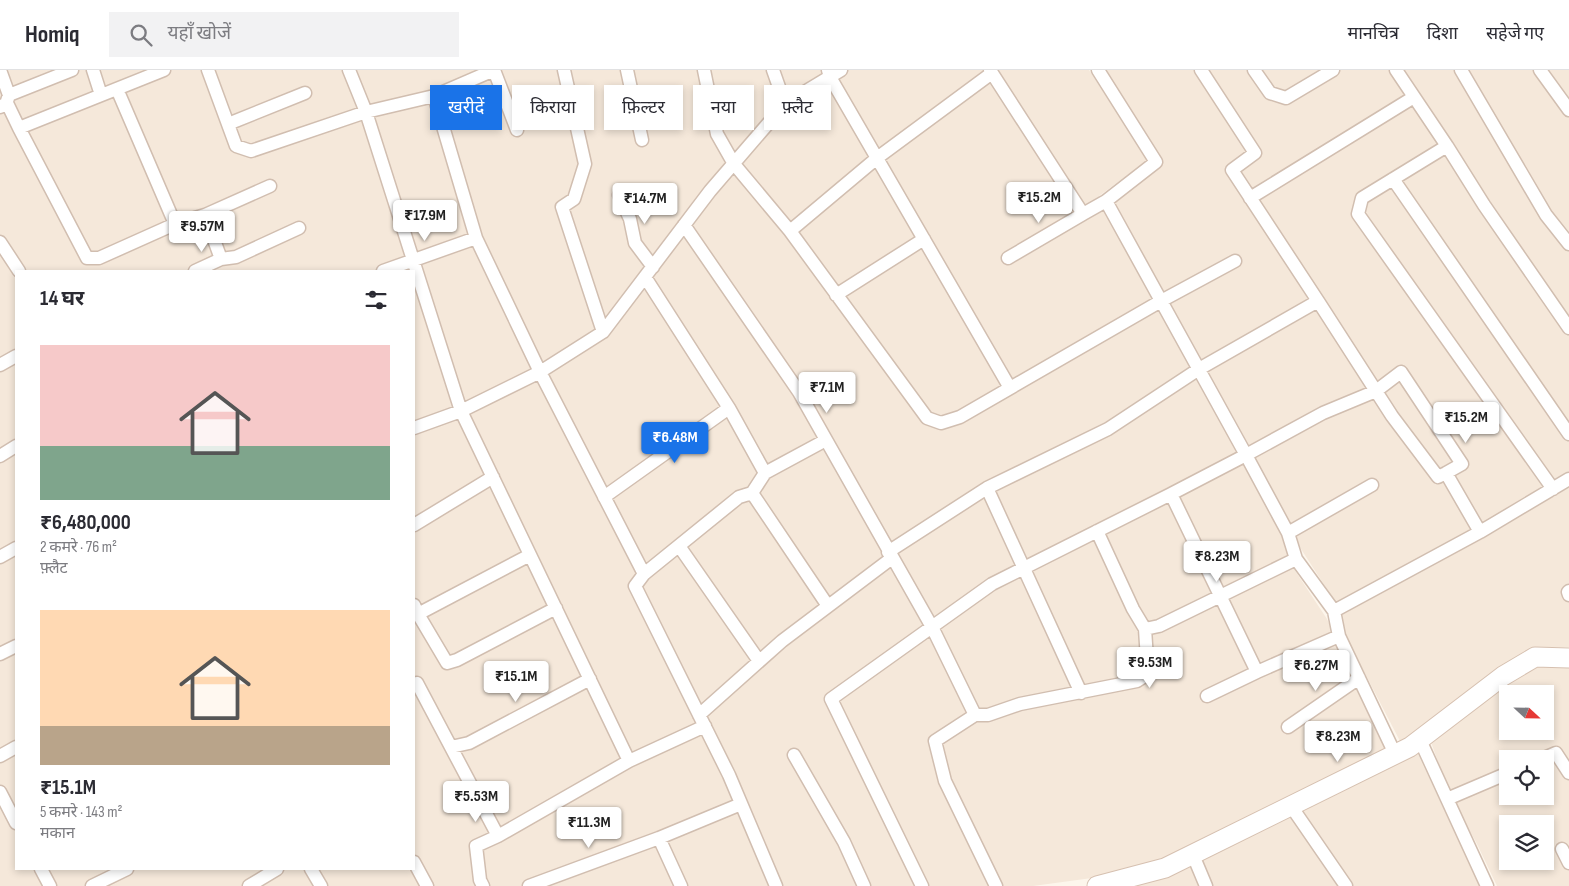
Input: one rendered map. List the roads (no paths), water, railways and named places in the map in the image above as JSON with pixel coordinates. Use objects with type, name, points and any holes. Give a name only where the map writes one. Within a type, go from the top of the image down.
[{"type":"street","points":[[0,70],[5,102],[87,258],[99,258],[175,224],[205,215],[270,186]]},
{"type":"street","points":[[5,102],[72,70]]},
{"type":"street","points":[[93,70],[101,95]]},
{"type":"street","points":[[19,128],[163,70]]},
{"type":"street","points":[[208,70],[236,146],[251,151],[366,112],[430,97]]},
{"type":"street","points":[[349,70],[366,112],[461,412],[629,761]]},
{"type":"street","points":[[459,85],[494,70],[512,117]]},
{"type":"street","points":[[564,70],[585,164],[574,199],[562,207],[603,332]]},
{"type":"street","points":[[627,70],[642,140]]},
{"type":"street","points":[[704,70],[717,134],[734,164],[790,231],[926,418],[941,423],[960,417],[1161,301],[1235,261]]},
{"type":"street","points":[[773,70],[778,85]]},
{"type":"street","points":[[813,85],[829,74],[841,70]]},
{"type":"street","points":[[1008,258],[1106,201],[1156,162],[1098,70]]},
{"type":"street","points":[[922,886],[831,699],[992,584],[1171,494],[1323,414],[1376,391],[1401,372],[1462,464],[1438,477],[1392,416],[1376,391],[1318,301],[1232,170],[1255,153],[1201,70]]},
{"type":"street","points":[[1254,70],[1270,93],[1286,98],[1325,72]]},
{"type":"street","points":[[1396,70],[1484,205],[1569,328]]},
{"type":"street","points":[[1461,70],[1546,215],[1569,244]]},
{"type":"street","points":[[1540,70],[1569,110]]},
{"type":"street","points":[[790,231],[877,158],[991,72],[1083,214]]},
{"type":"street","points":[[829,74],[1010,388]]},
{"type":"street","points":[[117,89],[175,224]]},
{"type":"street","points":[[228,124],[305,93]]},
{"type":"street","points":[[1250,198],[1414,97]]},
{"type":"street","points":[[415,428],[461,412],[540,372],[603,332],[684,225],[764,129]]},
{"type":"street","points":[[444,130],[476,238],[540,372],[644,574]]},
{"type":"street","points":[[1447,146],[1362,198],[1358,214],[1553,489]]},
{"type":"street","points":[[1394,179],[1569,434]]},
{"type":"street","points":[[619,195],[630,219],[636,243],[649,272],[765,473]]},
{"type":"street","points":[[1106,201],[1288,533],[1296,559],[1334,611],[1339,636],[1395,754]]},
{"type":"street","points":[[205,215],[222,259]]},
{"type":"street","points":[[684,225],[799,392],[932,627],[975,715]]},
{"type":"street","points":[[197,270],[222,259],[236,256],[298,228]]},
{"type":"street","points":[[386,270],[476,238]]},
{"type":"street","points":[[836,295],[924,238]]},
{"type":"street","points":[[0,242],[17,270]]},
{"type":"street","points":[[483,886],[480,880],[476,846],[498,836],[702,720],[759,661],[890,555],[988,488],[1108,429],[1198,369],[1318,301]]},
{"type":"street","points":[[1,362],[15,356]]},
{"type":"street","points":[[604,497],[729,408]]},
{"type":"street","points":[[776,886],[702,720],[635,586],[644,574],[739,497],[752,493],[765,473],[826,440]]},
{"type":"street","points":[[0,456],[15,447]]},
{"type":"street","points":[[1446,473],[1480,532]]},
{"type":"street","points":[[415,524],[493,477]]},
{"type":"street","points":[[1334,611],[1480,532],[1569,479]]},
{"type":"street","points":[[1288,533],[1372,485]]},
{"type":"street","points":[[988,488],[1081,693]]},
{"type":"street","points":[[752,493],[828,606]]},
{"type":"street","points":[[1171,494],[1257,672]]},
{"type":"street","points":[[996,886],[945,781],[935,741],[975,715],[988,716],[1020,704],[1137,681],[1148,674],[1145,629],[1133,609],[1097,531]]},
{"type":"street","points":[[679,546],[759,661]]},
{"type":"street","points":[[0,557],[15,549]]},
{"type":"street","points":[[530,555],[416,610],[447,663],[457,660],[556,608]]},
{"type":"street","points":[[1145,629],[1159,626],[1296,559]]},
{"type":"street","points":[[1207,696],[1339,636]]},
{"type":"street","points":[[0,654],[15,646]]},
{"type":"street","points":[[1097,886],[1165,868],[1395,754],[1420,740],[1503,676],[1535,657],[1569,658]]},
{"type":"street","points":[[1288,728],[1359,678]]},
{"type":"street","points":[[451,747],[470,742],[590,680]]},
{"type":"street","points":[[415,684],[417,683],[498,836]]},
{"type":"street","points":[[1420,740],[1487,886]]},
{"type":"street","points":[[0,756],[15,748]]},
{"type":"street","points":[[1554,754],[1556,753],[1569,773]]},
{"type":"street","points":[[794,755],[844,842],[864,886]]},
{"type":"street","points":[[1447,799],[1499,777]]},
{"type":"street","points":[[0,792],[15,820]]},
{"type":"street","points":[[529,886],[659,838],[741,804]]},
{"type":"street","points":[[1291,806],[1346,886]]},
{"type":"street","points":[[659,838],[680,886]]},
{"type":"street","points":[[1562,849],[1569,863]]},
{"type":"street","points":[[1193,855],[1206,886]]},
{"type":"street","points":[[415,864],[427,886]]},
{"type":"street","points":[[42,870],[50,886]]},
{"type":"street","points":[[92,886],[118,881],[126,870]]},
{"type":"street","points":[[249,886],[275,870]]},
{"type":"street","points":[[312,870],[321,886]]}]
